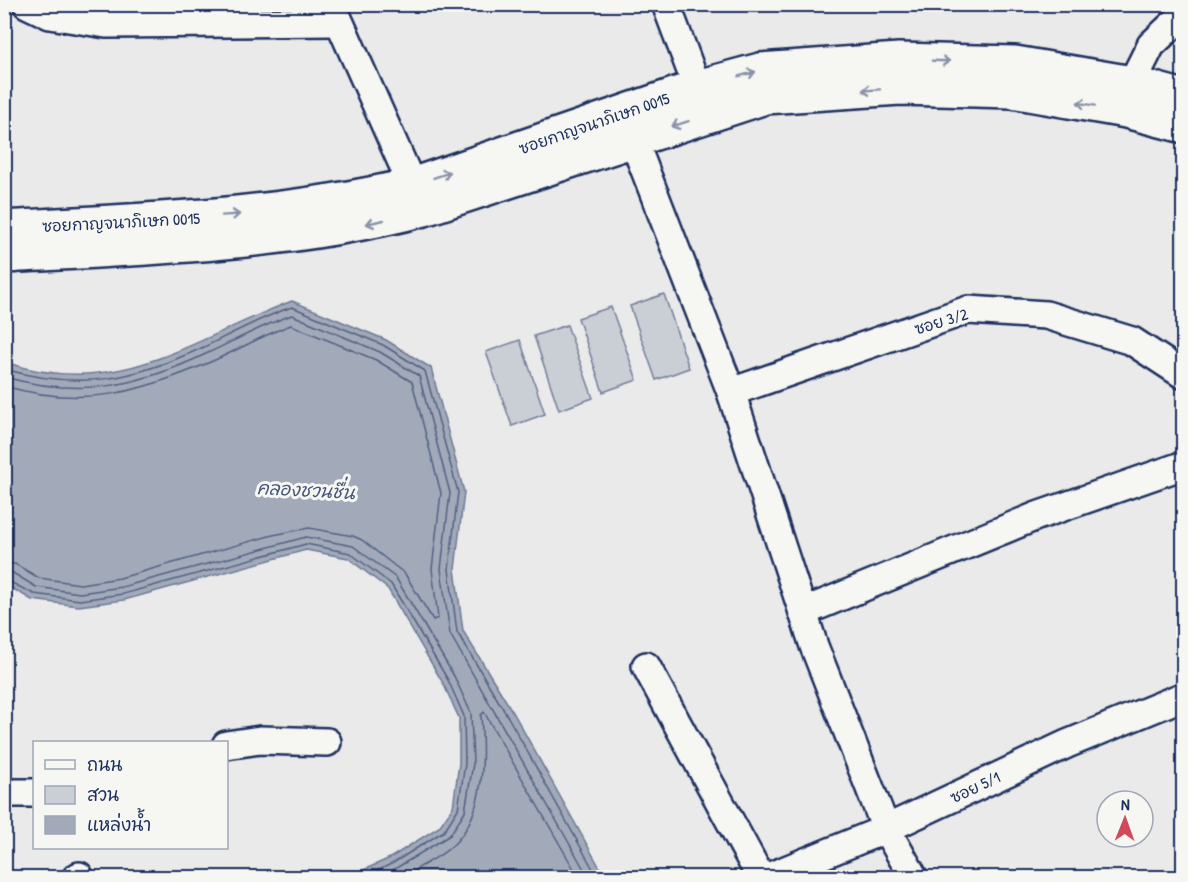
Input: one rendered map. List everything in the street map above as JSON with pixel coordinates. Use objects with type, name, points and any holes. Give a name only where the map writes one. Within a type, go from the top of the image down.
[{"type":"street","points":[[27,4],[50,15],[106,24],[334,13],[418,197]]},
{"type":"street","points":[[666,4],[697,87]]},
{"type":"street","points":[[1129,97],[1151,45],[1184,14]]},
{"type":"street","name":"ซอยกาญจนาภิเษก 0015","points":[[628,126],[697,87],[760,70],[899,60],[1015,63],[1129,97],[1184,126]]},
{"type":"street","name":"ซอยกาญจนาภิเษก 0015","points":[[4,256],[243,242],[370,223],[418,197],[628,126],[765,98],[900,88],[1184,97]]},
{"type":"street","points":[[628,126],[731,392],[803,612],[886,829],[914,878]]},
{"type":"street","name":"ซอยกาญจนาภิเษก 0015","points":[[4,228],[240,215],[365,196],[418,197]]},
{"type":"street","name":"ซอย 3/2","points":[[731,392],[968,310],[1046,315],[1132,341],[1184,375]]},
{"type":"street","points":[[803,612],[1037,516],[1184,465]]},
{"type":"street","points":[[646,666],[761,878]]},
{"type":"street","name":"ซอย 5/1","points":[[766,878],[886,829],[1067,744],[1184,696]]},
{"type":"street","points":[[228,745],[260,740],[327,742]]},
{"type":"street","points":[[4,793],[33,793]]},
{"type":"green space","points":[[664,294],[689,368],[656,380],[630,306]]},
{"type":"green space","points":[[611,307],[637,380],[603,392],[578,318]]},
{"type":"green space","points":[[567,325],[593,398],[559,410],[534,336]]},
{"type":"green space","points":[[520,340],[545,414],[512,426],[486,352]]},
{"type":"water","name":"คลองชวนชื่น","points":[[292,301],[386,340],[431,368],[464,492],[455,569],[463,631],[514,714],[605,877],[348,877],[390,858],[439,827],[453,807],[459,763],[459,718],[443,683],[388,589],[348,558],[306,550],[124,600],[79,606],[32,600],[5,584],[5,362],[45,372],[83,374],[119,370],[187,347]]}]
